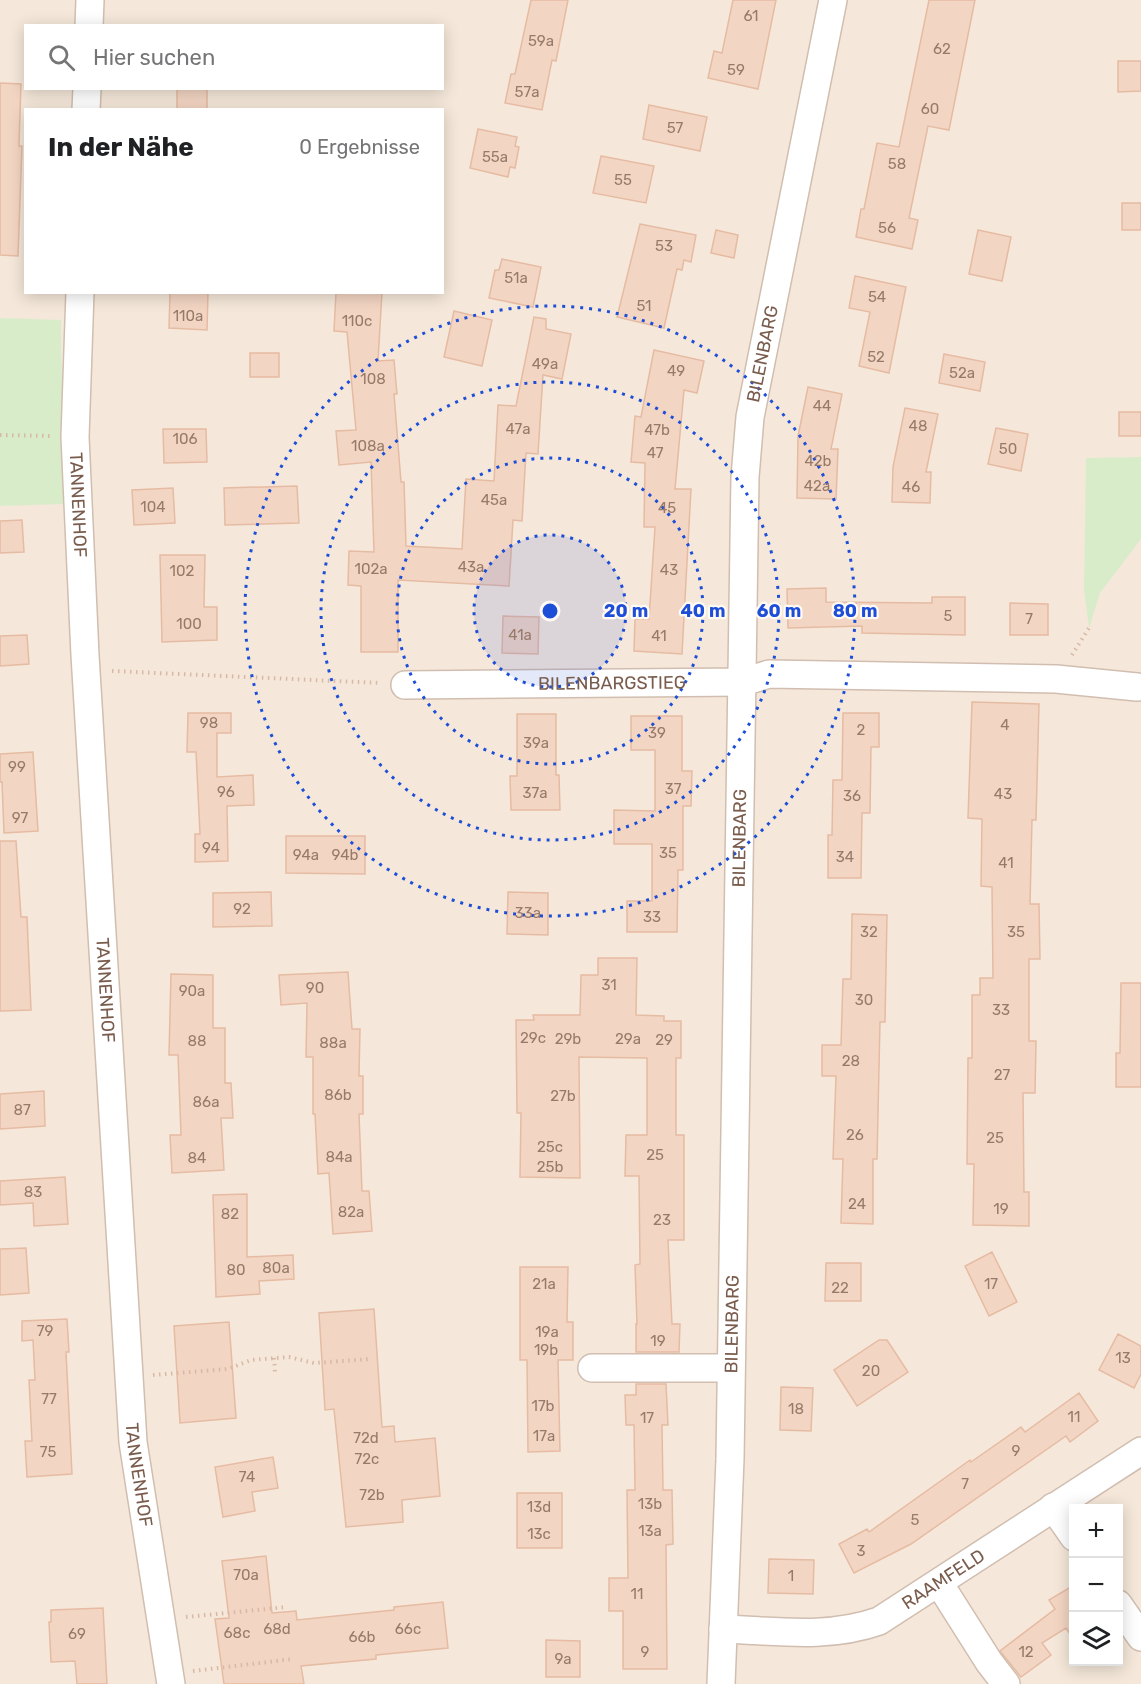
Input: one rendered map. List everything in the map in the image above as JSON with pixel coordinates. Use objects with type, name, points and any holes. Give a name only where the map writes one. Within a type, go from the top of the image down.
[{"type":"street","points":[[89,24],[90,0]]},
{"type":"street","name":"BILENBARG","points":[[721,1684],[729,1476],[745,477],[750,417],[833,0]]},
{"type":"street","points":[[86,108],[87,90]]},
{"type":"street","name":"TANNENHOF","points":[[80,294],[75,437],[86,672],[132,1442],[170,1679]]},
{"type":"street","name":"BILENBARGSTIEG","points":[[405,685],[743,682],[769,674],[1056,679],[1137,687]]},
{"type":"street","points":[[592,1368],[730,1368]]},
{"type":"street","name":"RAAMFELD","points":[[723,1629],[803,1633],[846,1630],[879,1621],[1141,1451]]},
{"type":"street","points":[[1053,1507],[1069,1530]]},
{"type":"street","points":[[939,1583],[1006,1684]]},
{"type":"street","points":[[1123,1610],[1141,1637]]},
{"type":"path","points":[[0,435],[75,437]]},
{"type":"path","points":[[86,672],[128,671],[405,685]]},
{"type":"path","points":[[129,1376],[228,1370],[251,1360],[274,1358],[289,1357],[314,1363],[371,1359]]},
{"type":"path","points":[[274,1358],[275,1372]]},
{"type":"path","points":[[161,1619],[287,1606]]},
{"type":"path","points":[[170,1679],[293,1659]]},
{"type":"shaded area","points":[[0,0],[1141,0],[1141,1684],[0,1684],[0,506],[64,503],[61,321],[0,318]]},
{"type":"green space","points":[[0,318],[61,320],[64,504],[0,506]]},
{"type":"green space","points":[[1141,457],[1141,539],[1100,593],[1089,628],[1084,590],[1086,458]]},
{"type":"building","points":[[531,0],[568,0],[556,61],[552,60],[542,110],[505,103],[511,74],[515,74]]},
{"type":"building","points":[[733,0],[776,0],[758,89],[708,78],[714,51],[722,53]]},
{"type":"building","points":[[929,0],[975,0],[949,130],[928,126],[909,218],[918,220],[912,249],[856,237],[877,143],[899,147]]},
{"type":"building","points":[[1118,61],[1141,61],[1141,91],[1118,92]]},
{"type":"building","points":[[0,83],[21,84],[19,146],[22,146],[18,256],[0,255]]},
{"type":"building","points":[[177,90],[207,90],[207,108],[177,108]]},
{"type":"building","points":[[649,105],[707,117],[700,151],[643,139]]},
{"type":"building","points":[[478,129],[517,137],[515,146],[519,147],[515,168],[510,167],[508,177],[470,168]]},
{"type":"building","points":[[601,156],[654,166],[646,203],[593,193]]},
{"type":"building","points":[[1122,203],[1141,203],[1141,230],[1122,230]]},
{"type":"building","points":[[640,224],[696,235],[691,262],[684,260],[682,270],[677,269],[664,328],[617,317]]},
{"type":"building","points":[[716,230],[738,235],[734,258],[711,253]]},
{"type":"building","points":[[978,230],[1011,237],[1002,281],[969,274]]},
{"type":"building","points":[[502,259],[541,267],[533,307],[489,298],[495,270],[499,270]]},
{"type":"building","points":[[855,276],[906,287],[889,373],[859,366],[870,312],[849,308]]},
{"type":"building","points":[[170,294],[208,294],[207,330],[169,328]]},
{"type":"building","points":[[336,294],[382,294],[378,361],[394,360],[397,394],[394,394],[401,482],[404,482],[406,546],[462,549],[466,479],[494,481],[498,405],[516,406],[534,317],[546,319],[546,329],[571,334],[562,379],[543,375],[538,454],[526,453],[522,521],[513,520],[509,586],[398,580],[398,652],[361,652],[361,586],[348,585],[349,551],[374,552],[371,462],[339,465],[336,431],[356,430],[347,332],[334,331]]},
{"type":"building","points":[[454,311],[492,320],[482,366],[444,357]]},
{"type":"building","points":[[654,350],[704,361],[697,393],[684,390],[675,489],[691,489],[682,654],[634,651],[635,619],[649,619],[655,527],[644,527],[645,463],[631,462],[635,416],[641,417]]},
{"type":"building","points":[[250,353],[279,353],[279,377],[250,377]]},
{"type":"building","points":[[944,354],[985,362],[980,391],[939,383]]},
{"type":"building","points":[[808,387],[842,394],[831,449],[838,449],[836,499],[797,498],[798,436]]},
{"type":"building","points":[[905,408],[938,414],[926,472],[931,472],[930,503],[892,502],[893,467]]},
{"type":"building","points":[[1119,412],[1141,412],[1141,436],[1119,436]]},
{"type":"building","points":[[996,428],[1028,434],[1021,471],[988,464]]},
{"type":"building","points":[[163,429],[206,429],[207,462],[164,463]]},
{"type":"building","points":[[297,486],[299,523],[225,525],[224,488]]},
{"type":"building","points":[[173,488],[175,523],[134,525],[132,490]]},
{"type":"building","points":[[22,520],[24,552],[0,553],[0,521]]},
{"type":"building","points":[[160,555],[205,555],[204,607],[217,607],[217,640],[162,642]]},
{"type":"building","points":[[826,588],[826,602],[932,603],[932,597],[965,597],[965,635],[862,633],[862,626],[788,628],[787,589]]},
{"type":"building","points":[[1010,603],[1048,604],[1048,635],[1010,635]]},
{"type":"building","points":[[503,616],[539,617],[538,654],[502,653]]},
{"type":"building","points":[[27,635],[29,664],[0,666],[0,636]]},
{"type":"building","points":[[972,702],[1039,704],[1036,820],[1032,820],[1030,904],[1039,904],[1040,959],[1029,959],[1029,1041],[1036,1041],[1035,1093],[1023,1093],[1024,1192],[1029,1192],[1029,1226],[973,1225],[974,1164],[967,1164],[968,1058],[972,1058],[972,995],[980,995],[980,978],[993,978],[992,887],[981,886],[982,819],[968,818]]},
{"type":"building","points":[[188,713],[231,713],[231,733],[217,733],[217,777],[253,775],[254,805],[227,806],[228,861],[195,862],[195,834],[200,834],[196,752],[187,752]]},
{"type":"building","points":[[843,713],[879,713],[879,747],[871,747],[870,813],[862,813],[861,878],[828,878],[828,835],[832,835],[833,780],[842,780]]},
{"type":"building","points":[[517,714],[556,714],[556,775],[559,775],[560,810],[511,810],[510,776],[517,776]]},
{"type":"building","points":[[631,716],[682,716],[682,771],[692,771],[691,806],[683,806],[683,870],[678,870],[677,932],[627,932],[627,901],[652,901],[652,844],[614,844],[614,810],[655,811],[655,750],[631,750]]},
{"type":"building","points":[[33,752],[38,831],[4,833],[0,754]]},
{"type":"building","points":[[286,836],[365,836],[365,874],[286,873]]},
{"type":"building","points":[[0,841],[16,841],[21,917],[27,917],[31,1010],[0,1011]]},
{"type":"building","points":[[271,892],[272,926],[213,927],[213,893]]},
{"type":"building","points":[[508,892],[548,893],[548,935],[507,934]]},
{"type":"building","points":[[852,914],[887,915],[885,1022],[880,1022],[877,1159],[873,1159],[873,1224],[841,1223],[843,1159],[833,1159],[836,1076],[822,1076],[822,1045],[841,1045],[843,979],[851,979]]},
{"type":"building","points":[[598,958],[637,958],[636,1015],[664,1016],[664,1021],[681,1021],[681,1058],[676,1058],[676,1135],[684,1135],[684,1240],[668,1240],[672,1324],[680,1324],[679,1352],[636,1352],[635,1265],[640,1264],[639,1176],[625,1176],[626,1135],[647,1135],[647,1058],[579,1057],[580,1178],[520,1177],[521,1113],[517,1113],[516,1020],[534,1020],[533,1015],[580,1015],[581,975],[598,975]]},
{"type":"building","points":[[348,972],[352,1029],[360,1029],[359,1076],[363,1076],[363,1114],[359,1114],[362,1191],[369,1191],[372,1231],[333,1234],[329,1173],[318,1174],[315,1114],[313,1114],[313,1057],[306,1057],[307,1003],[281,1005],[279,975]]},
{"type":"building","points":[[171,974],[213,975],[213,1028],[225,1028],[225,1083],[231,1083],[233,1118],[221,1118],[224,1170],[172,1173],[170,1135],[181,1135],[178,1055],[169,1055]]},
{"type":"building","points":[[1121,983],[1141,983],[1141,1087],[1116,1087],[1116,1053],[1120,1053]]},
{"type":"building","points":[[44,1091],[45,1126],[0,1129],[0,1094]]},
{"type":"building","points":[[65,1177],[68,1224],[34,1226],[33,1203],[0,1205],[0,1181]]},
{"type":"building","points":[[247,1194],[247,1257],[293,1255],[294,1279],[259,1281],[260,1294],[216,1297],[213,1195]]},
{"type":"building","points":[[26,1248],[29,1293],[0,1295],[0,1249]]},
{"type":"building","points":[[992,1252],[1017,1302],[989,1316],[965,1266]]},
{"type":"building","points":[[826,1263],[861,1263],[861,1301],[825,1301]]},
{"type":"building","points":[[520,1267],[568,1267],[567,1322],[573,1322],[573,1360],[558,1360],[560,1451],[528,1452],[527,1360],[520,1360]]},
{"type":"building","points":[[374,1309],[382,1427],[394,1426],[395,1442],[435,1438],[440,1496],[402,1500],[403,1522],[346,1527],[334,1409],[325,1410],[319,1313]]},
{"type":"building","points":[[67,1319],[69,1352],[66,1352],[72,1474],[27,1477],[25,1441],[32,1441],[29,1380],[35,1380],[33,1340],[22,1341],[22,1321]]},
{"type":"building","points":[[229,1322],[236,1418],[180,1423],[174,1326]]},
{"type":"building","points":[[1118,1334],[1141,1346],[1141,1374],[1134,1388],[1099,1370]]},
{"type":"building","points":[[879,1340],[887,1340],[908,1372],[857,1406],[834,1370]]},
{"type":"building","points":[[636,1384],[666,1384],[668,1425],[662,1425],[663,1490],[672,1490],[673,1544],[666,1545],[667,1669],[623,1669],[623,1611],[609,1611],[609,1578],[628,1578],[627,1490],[635,1490],[634,1425],[626,1425],[625,1395],[636,1395]]},
{"type":"building","points":[[781,1387],[813,1388],[811,1431],[780,1430]]},
{"type":"building","points":[[1079,1393],[1098,1421],[1070,1442],[1066,1436],[911,1544],[854,1573],[839,1544],[867,1529],[869,1532],[970,1460],[971,1462],[1021,1427],[1025,1432]]},
{"type":"building","points":[[273,1457],[278,1488],[252,1492],[255,1511],[223,1517],[215,1467]]},
{"type":"building","points":[[517,1493],[562,1493],[562,1548],[517,1548]]},
{"type":"building","points":[[266,1556],[272,1613],[296,1611],[297,1620],[394,1610],[394,1607],[443,1602],[448,1648],[376,1655],[376,1659],[301,1666],[304,1684],[224,1684],[215,1619],[229,1618],[222,1561]]},
{"type":"building","points":[[769,1559],[814,1560],[813,1594],[768,1593]]},
{"type":"building","points":[[1069,1588],[1069,1632],[1066,1628],[1042,1643],[1051,1655],[1021,1677],[1000,1651],[1055,1609],[1049,1600]]},
{"type":"building","points":[[103,1608],[107,1684],[77,1684],[75,1661],[51,1662],[49,1622],[51,1622],[51,1610]]},
{"type":"building","points":[[546,1640],[580,1641],[580,1677],[546,1677]]}]
